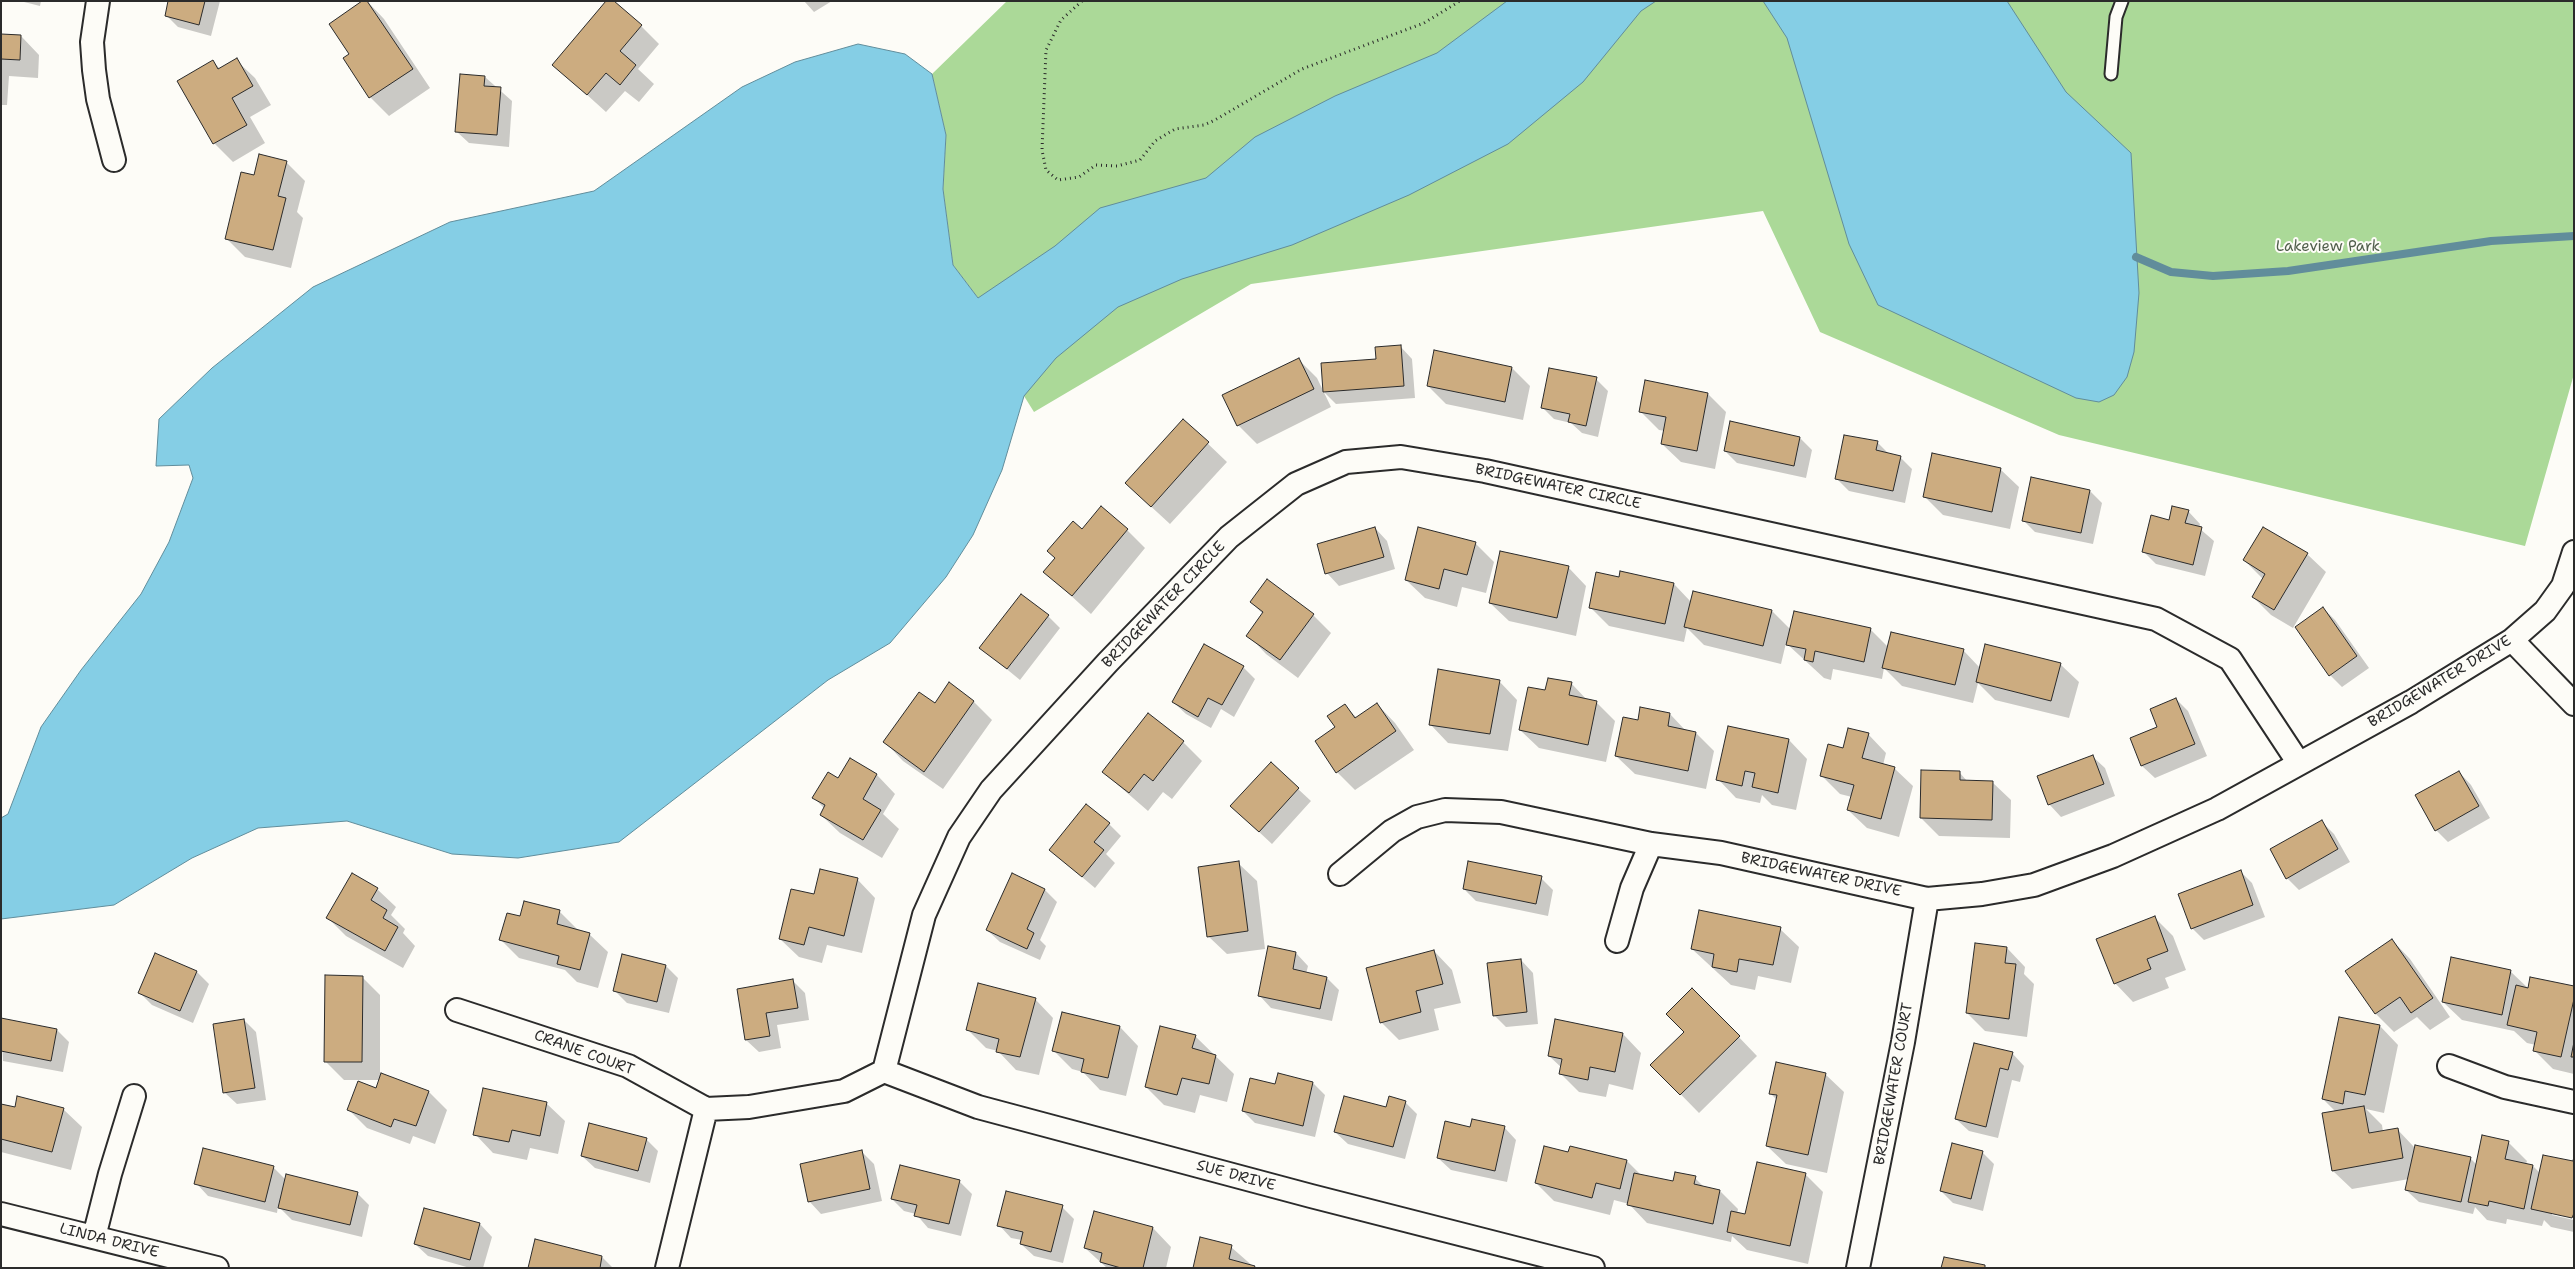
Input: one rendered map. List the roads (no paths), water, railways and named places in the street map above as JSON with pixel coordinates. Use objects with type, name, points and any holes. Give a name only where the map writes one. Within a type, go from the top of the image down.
[{"type":"street","points":[[98,1],[92,42],[94,70],[98,99],[114,160]]},
{"type":"street","name":"BRIDGEWATER CIRCLE","points":[[884,1071],[924,915],[959,837],[991,790],[1108,662],[1229,537],[1296,484],[1320,471],[1346,462],[1401,457],[1486,471],[2156,619],[2230,659],[2298,762]]},
{"type":"street","name":"BRIDGEWATER DRIVE","points":[[1340,874],[1392,831],[1417,817],[1445,810],[1501,812],[1651,844],[1721,853],[1927,898],[1982,894],[2034,885],[2113,856],[2216,808],[2411,702],[2512,640],[2545,611],[2563,586],[2574,552]]},
{"type":"street","points":[[2512,640],[2574,704]]},
{"type":"street","points":[[1617,941],[1632,888],[1651,844]]},
{"type":"street","name":"BRIDGEWATER COURT","points":[[1858,1268],[1903,1042],[1927,898]]},
{"type":"street","name":"CRANE COURT","points":[[457,1010],[628,1066],[706,1109]]},
{"type":"street","points":[[2450,1066],[2505,1087],[2574,1102]]},
{"type":"street","points":[[666,1268],[706,1109],[750,1107],[844,1091],[884,1071]]},
{"type":"street","name":"SUE DRIVE","points":[[884,1071],[978,1107],[1593,1268]]},
{"type":"street","points":[[94,1237],[134,1096]]},
{"type":"street","name":"LINDA DRIVE","points":[[1,1214],[217,1268]]},
{"type":"lane","points":[[2111,74],[2116,17],[2122,1]]},
{"type":"water","points":[[1507,1],[1656,1],[1641,11],[1583,82],[1508,144],[1409,195],[1292,245],[1182,279],[1118,307],[1056,358],[1024,396],[1002,470],[973,535],[946,577],[890,643],[828,680],[619,842],[518,858],[452,854],[347,821],[258,828],[192,858],[114,905],[1,919],[1,818],[8,814],[41,727],[81,670],[141,594],[169,542],[193,478],[189,465],[156,466],[159,419],[212,368],[313,287],[450,222],[594,191],[742,87],[795,62],[858,44],[905,54],[932,74],[946,135],[943,189],[953,265],[978,298],[1055,246],[1100,208],[1206,178],[1255,137],[1335,96],[1437,53]]},
{"type":"water","points":[[1763,1],[2007,1],[2066,92],[2131,153],[2139,293],[2134,352],[2127,377],[2114,395],[2099,402],[2076,398],[1878,305],[1849,244],[1787,38]]},
{"type":"waterway","points":[[2136,257],[2171,272],[2213,276],[2288,271],[2491,241],[2574,236]]},
{"type":"park label","name":"Lakeview Park","points":[[2328,247]]}]
